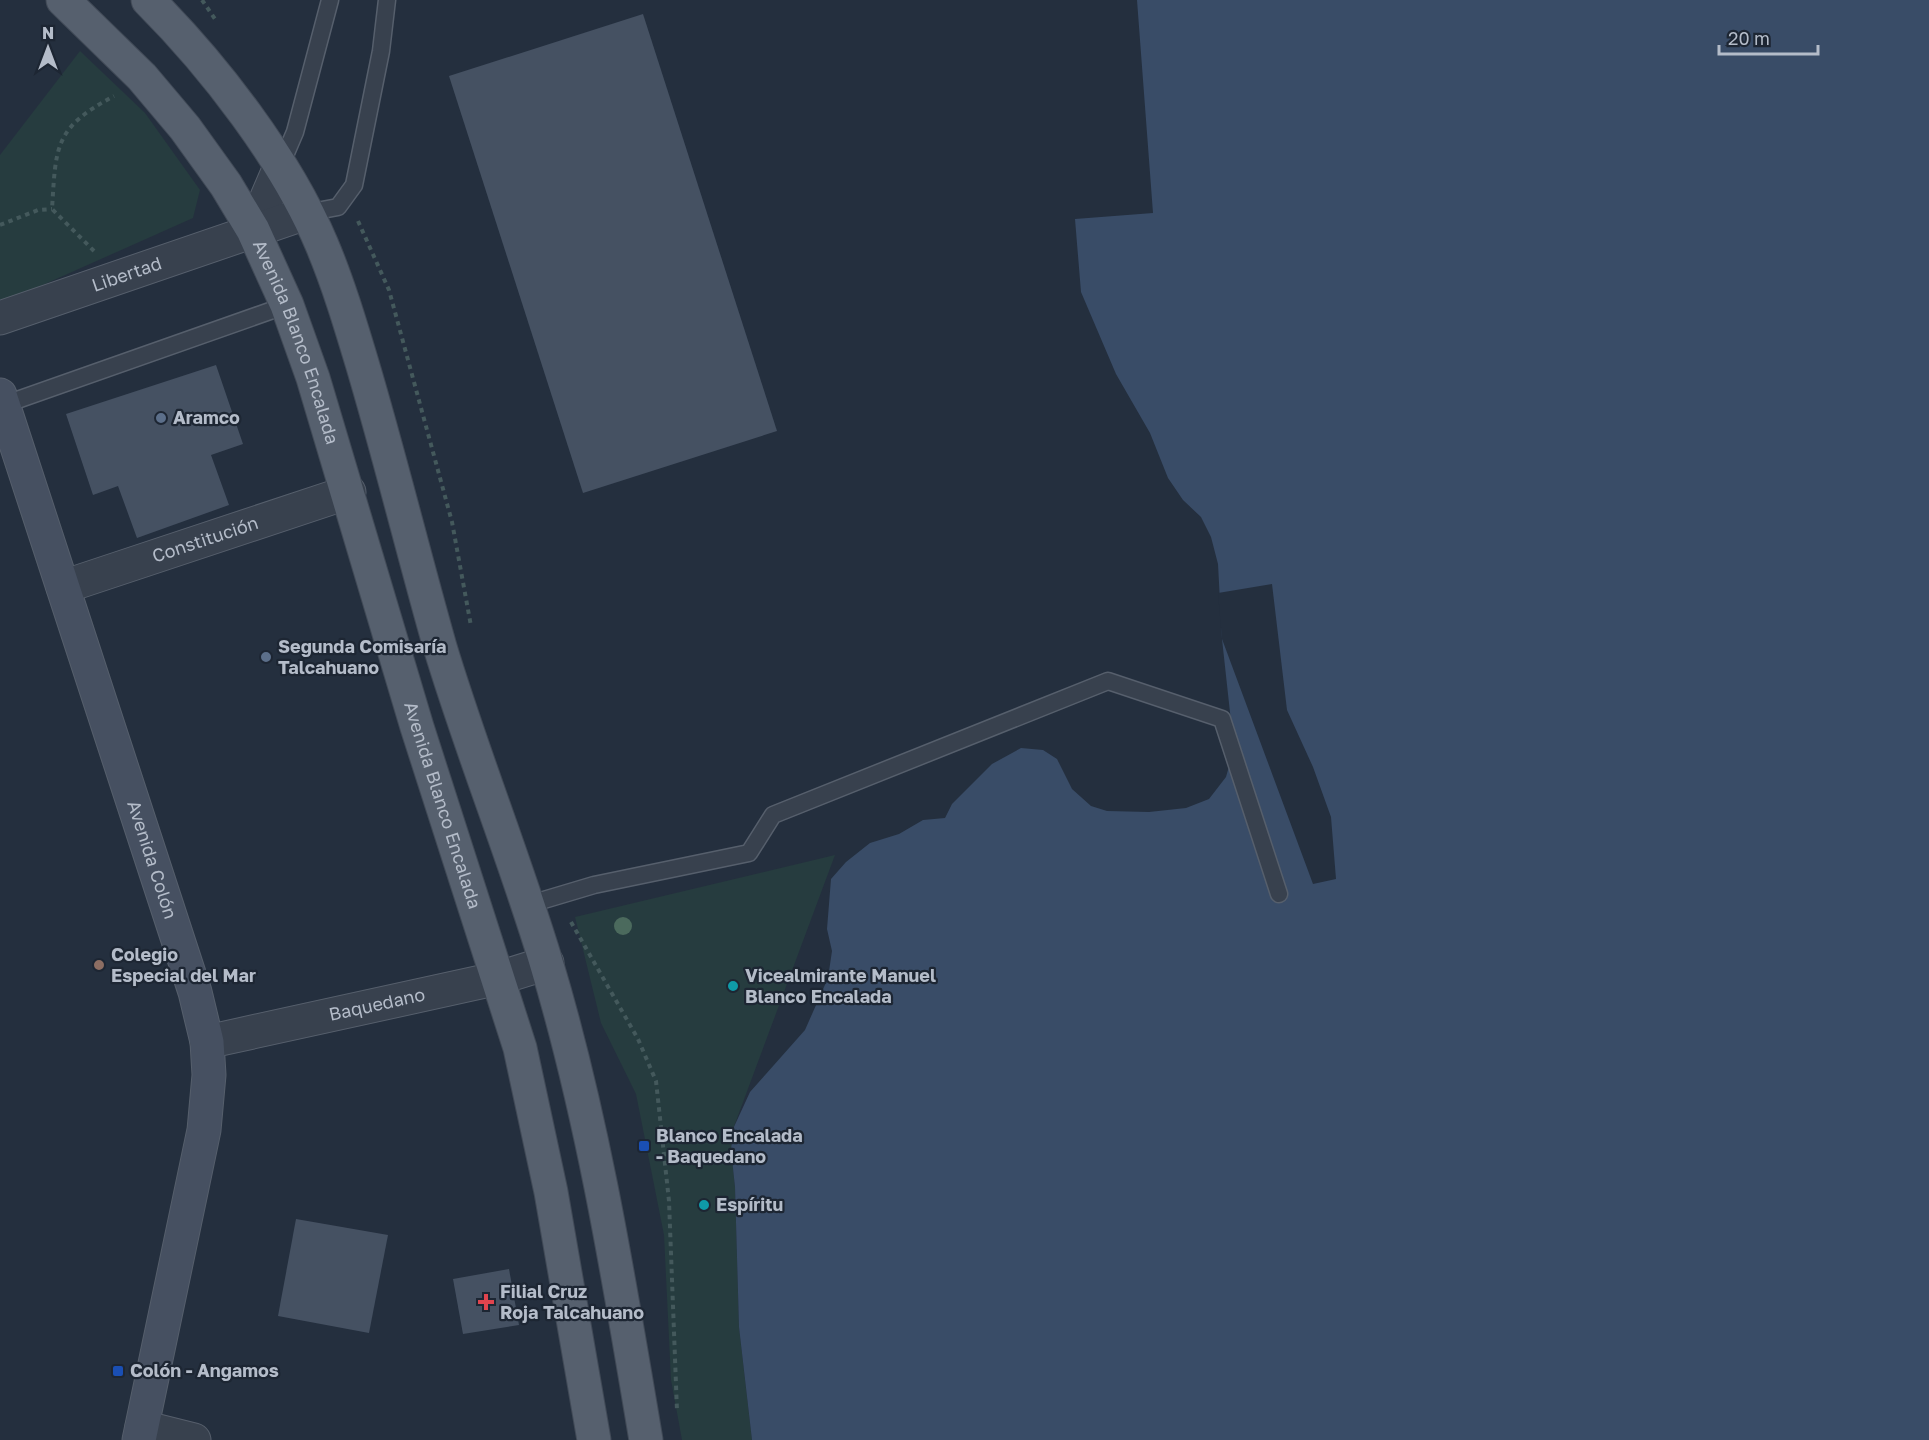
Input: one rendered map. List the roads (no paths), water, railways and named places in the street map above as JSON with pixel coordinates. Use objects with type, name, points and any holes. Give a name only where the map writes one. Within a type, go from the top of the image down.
[{"type":"main road","name":"Avenida Blanco Encalada","points":[[63,0],[142,77],[185,128],[226,185],[253,230],[287,305],[349,492],[417,727],[520,1048],[537,1125],[594,1440]]},
{"type":"main road","points":[[148,0],[203,60],[280,167],[306,213],[332,269],[356,344],[447,668],[547,963],[579,1090],[604,1207],[646,1440]]},
{"type":"main road","name":"Avenida Colón","points":[[2,400],[195,992],[207,1042],[209,1075],[204,1130],[141,1434]]},
{"type":"street","points":[[253,230],[280,167]]},
{"type":"street","name":"Libertad","points":[[0,318],[306,213]]},
{"type":"street","name":"Constitución","points":[[63,587],[349,492]]},
{"type":"street","name":"Baquedano","points":[[207,1042],[499,978],[547,963]]},
{"type":"street","points":[[141,1434],[194,1440]]},
{"type":"lane","points":[[280,167],[295,132],[330,0]]},
{"type":"lane","points":[[306,213],[339,207],[354,185],[381,51],[387,0]]},
{"type":"lane","points":[[2,400],[287,305]]},
{"type":"lane","points":[[527,904],[594,885],[749,853],[773,815],[1108,681],[1222,719],[1279,894]]},
{"type":"water","points":[[1137,0],[1929,0],[1929,1440],[752,1440],[739,1327],[735,1187],[731,1150],[733,1129],[750,1092],[805,1030],[828,978],[832,951],[827,929],[831,879],[846,862],[870,843],[899,834],[923,820],[945,818],[952,804],[992,764],[1021,748],[1043,750],[1057,759],[1072,789],[1091,806],[1107,811],[1149,812],[1186,808],[1209,799],[1226,777],[1234,749],[1222,639],[1218,564],[1211,537],[1201,517],[1183,500],[1168,478],[1150,433],[1116,374],[1081,292],[1075,219],[1153,213]]},
{"type":"place","name":"Aramco","points":[[161,418]]},
{"type":"place","name":"Segunda Comisaría Talcahuano","points":[[266,657]]},
{"type":"place","name":"Colegio Especial del Mar","points":[[99,965]]},
{"type":"place","name":"Vicealmirante Manuel Blanco Encalada","points":[[733,986]]},
{"type":"place","name":"Blanco Encalada - Baquedano","points":[[644,1146]]},
{"type":"place","name":"Espíritu","points":[[704,1205]]},
{"type":"place","name":"Filial Cruz Roja Talcahuano","points":[[486,1302]]},
{"type":"place","name":"Colón - Angamos","points":[[118,1371]]}]
